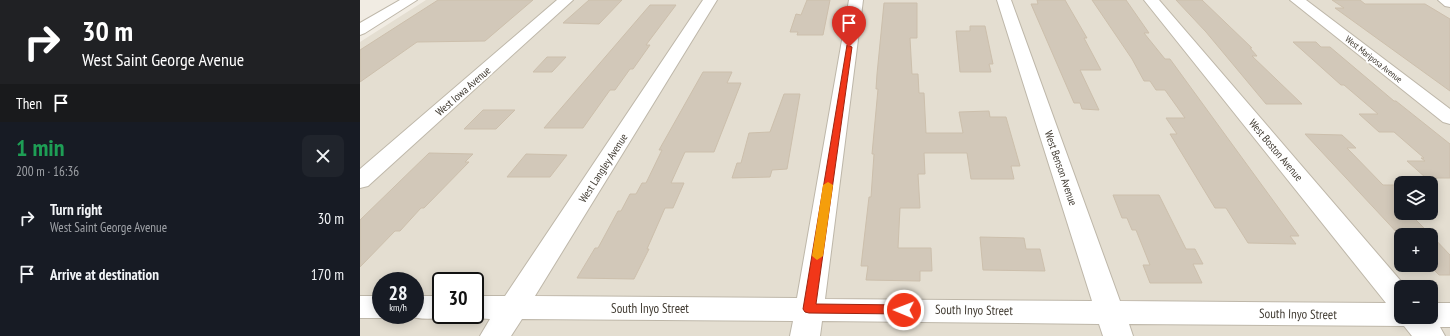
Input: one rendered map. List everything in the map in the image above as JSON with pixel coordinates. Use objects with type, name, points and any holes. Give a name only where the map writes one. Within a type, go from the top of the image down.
[{"type":"street","points":[[360,30],[410,0]]},
{"type":"street","name":"West Iowa Avenue","points":[[360,181],[566,0]]},
{"type":"street","name":"West Langley Avenue","points":[[495,336],[710,0]]},
{"type":"street","points":[[805,336],[856,0]]},
{"type":"street","name":"West Benson Avenue","points":[[1004,0],[1114,324]]},
{"type":"street","name":"West Boston Avenue","points":[[1151,0],[1394,293]]},
{"type":"street","name":"West Mariposa Avenue","points":[[1298,0],[1450,118]]},
{"type":"street","points":[[1445,0],[1450,3]]},
{"type":"street","points":[[360,307],[372,307]]},
{"type":"street","name":"South Inyo Street","points":[[484,307],[809,309],[1114,324],[1394,314]]},
{"type":"street","points":[[1438,315],[1450,315]]},
{"type":"street","points":[[1420,324],[1430,336]]},
{"type":"shaded area","points":[[426,0],[1450,0],[1450,336],[360,336],[360,42]]},
{"type":"building","points":[[438,0],[533,0],[485,41],[417,42],[360,82],[360,50]]},
{"type":"building","points":[[589,0],[622,0],[599,24],[563,23]]},
{"type":"building","points":[[807,0],[830,0],[823,35],[797,35],[798,32],[790,32],[796,14],[801,15]]},
{"type":"building","points":[[1037,0],[1065,0],[1087,38],[1084,38],[1101,70],[1080,70],[1099,110],[1082,109],[1080,103],[1074,103],[1031,4],[1038,4]]},
{"type":"building","points":[[1092,0],[1126,0],[1149,33],[1144,33],[1165,59],[1170,59],[1299,236],[1290,236],[1296,244],[1248,243],[1226,208],[1215,208],[1170,134],[1177,134],[1166,118],[1185,118],[1165,90],[1156,90],[1150,81],[1144,81],[1132,59]]},
{"type":"building","points":[[1176,0],[1202,0],[1252,48],[1250,48],[1257,56],[1252,56],[1302,104],[1266,104],[1206,32]]},
{"type":"building","points":[[1332,0],[1360,0],[1365,4],[1425,4],[1450,19],[1450,91],[1335,8],[1344,8]]},
{"type":"building","points":[[884,3],[917,3],[917,38],[910,38],[912,74],[918,74],[919,93],[924,93],[926,133],[963,133],[959,112],[989,111],[990,117],[1006,117],[1020,166],[1011,166],[1014,179],[971,179],[967,153],[924,153],[925,174],[918,174],[920,208],[900,208],[898,248],[931,248],[932,271],[920,271],[920,281],[866,280],[868,266],[861,266],[869,197],[871,197],[874,154],[872,154],[878,89],[876,89],[877,74]]},
{"type":"building","points":[[650,5],[676,5],[646,45],[650,45],[633,69],[630,69],[615,90],[610,90],[583,128],[544,128]]},
{"type":"building","points":[[970,26],[985,26],[993,64],[989,64],[991,72],[960,72],[956,31],[970,31]]},
{"type":"building","points":[[1293,42],[1316,42],[1321,47],[1330,47],[1394,101],[1396,101],[1450,144],[1450,178],[1424,176],[1407,161],[1425,161],[1421,158],[1424,158],[1394,132],[1379,132],[1359,114],[1378,114],[1344,85],[1341,85]]},
{"type":"building","points":[[547,57],[566,57],[552,72],[533,72]]},
{"type":"building","points":[[703,72],[732,72],[727,83],[741,83],[714,152],[685,152],[671,183],[684,183],[673,208],[665,208],[647,249],[649,249],[634,279],[577,278],[595,248],[598,248],[618,211],[621,211],[630,194],[636,194],[642,183],[646,183],[662,150],[659,150]]},
{"type":"building","points":[[784,94],[800,94],[787,169],[772,170],[770,177],[732,178],[737,163],[741,163],[749,133],[770,132]]},
{"type":"building","points":[[483,110],[515,110],[496,129],[464,129]]},
{"type":"building","points":[[1305,134],[1342,135],[1356,148],[1347,148],[1383,185],[1394,185],[1394,220],[1416,220],[1424,228],[1394,228],[1394,229]]},
{"type":"building","points":[[429,153],[473,154],[465,162],[469,162],[424,208],[421,208],[400,231],[395,231],[360,267],[360,220]]},
{"type":"building","points":[[526,154],[567,155],[550,177],[507,177]]},
{"type":"building","points":[[1113,195],[1159,195],[1186,249],[1195,249],[1203,264],[1193,264],[1202,283],[1150,283],[1143,265],[1150,265],[1136,230],[1132,230],[1127,218],[1122,218]]},
{"type":"building","points":[[980,237],[1024,238],[1026,249],[1040,249],[1045,271],[983,270]]},
{"type":"building","points":[[1438,242],[1450,255],[1450,275],[1439,275],[1436,272],[1438,272]]},
{"type":"slow traffic","points":[[817,256],[828,185]]},
{"type":"route","points":[[849,47],[809,309],[904,310]]}]
